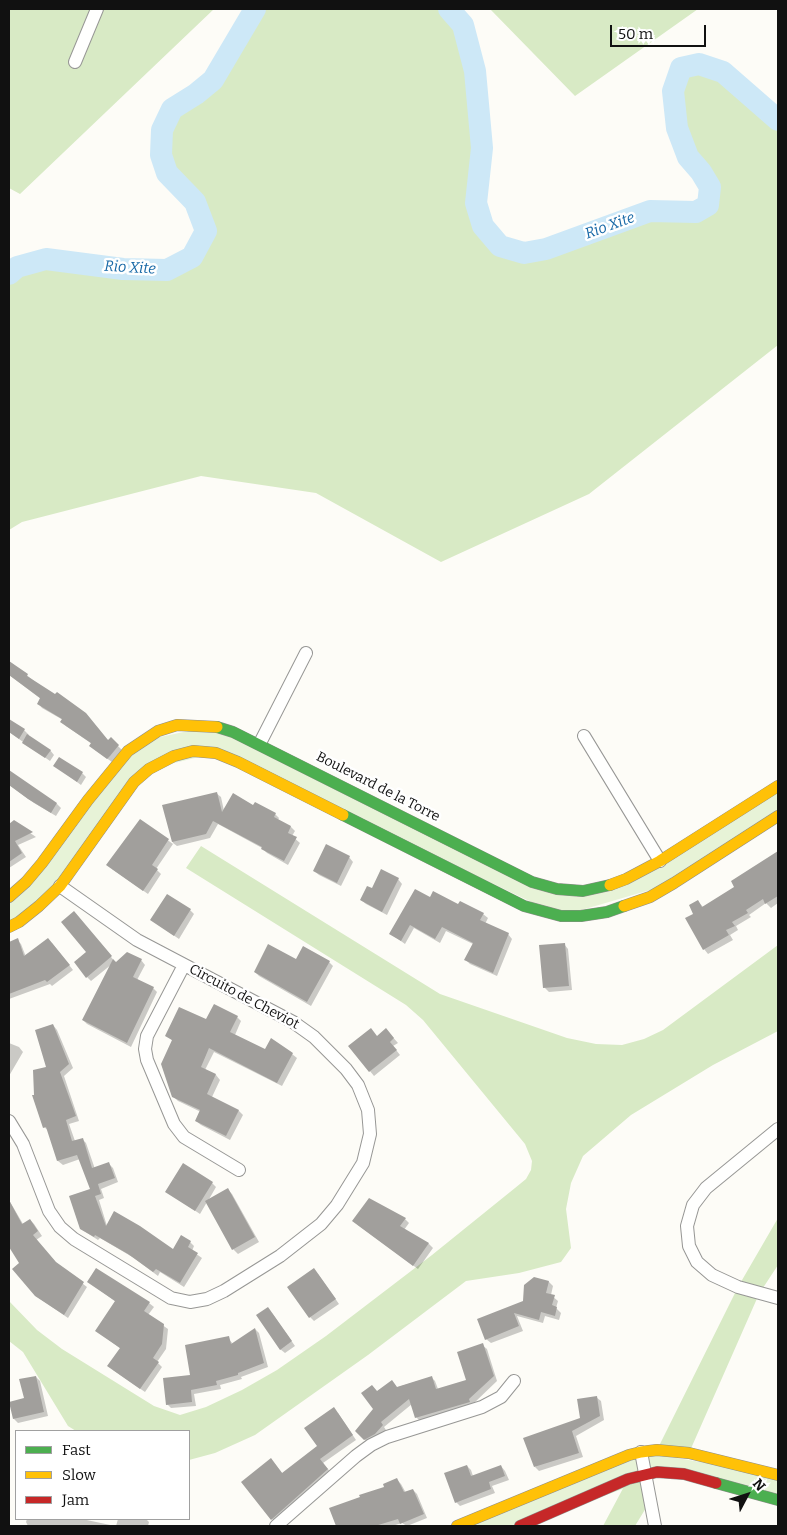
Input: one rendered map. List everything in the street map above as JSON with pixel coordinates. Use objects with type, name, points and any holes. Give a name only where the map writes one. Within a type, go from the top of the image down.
[{"type":"street","points":[[75,62],[97,9]]},
{"type":"street","points":[[260,744],[306,653]]},
{"type":"street","name":"Boulevard de la Torre","points":[[9,897],[26,882],[42,863],[88,800],[128,751],[141,741],[177,725],[212,726],[233,732],[532,882],[557,889],[583,891],[602,888],[626,879],[660,861],[778,786]]},
{"type":"street","points":[[584,736],[660,861]]},
{"type":"street","points":[[9,927],[19,922],[39,906],[60,886],[134,782],[149,769],[174,756],[193,751],[216,753],[238,762],[524,906],[561,916],[581,916],[607,912],[650,897],[674,884],[778,816]]},
{"type":"street","name":"Circuito de Cheviot","points":[[9,1121],[23,1144],[49,1211],[60,1227],[74,1238],[171,1298],[190,1302],[207,1300],[224,1291],[280,1256],[321,1224],[337,1205],[363,1163],[370,1134],[368,1110],[358,1085],[346,1069],[314,1037],[293,1022],[137,940],[60,886]]},
{"type":"street","points":[[184,965],[147,1036],[144,1049],[146,1060],[174,1124],[184,1137],[239,1170]]},
{"type":"street","points":[[778,1129],[706,1188],[694,1205],[687,1226],[689,1246],[697,1262],[712,1275],[738,1287],[778,1298]]},
{"type":"street","points":[[276,1526],[371,1445],[387,1437],[482,1407],[501,1397],[514,1381]]},
{"type":"street","points":[[457,1526],[641,1452],[657,1450],[689,1453],[778,1474]]},
{"type":"street","points":[[641,1452],[655,1526]]},
{"type":"street","points":[[520,1526],[628,1480],[644,1474],[657,1472],[684,1474],[778,1500]]},
{"type":"green space","points":[[9,9],[214,9],[20,194],[9,188]]},
{"type":"green space","points":[[255,9],[449,9],[463,25],[475,71],[482,148],[476,203],[483,226],[500,246],[524,253],[546,249],[650,211],[696,212],[708,205],[710,187],[701,172],[688,157],[677,128],[673,91],[681,68],[699,64],[723,72],[778,120],[778,345],[589,494],[441,562],[316,493],[201,476],[22,522],[9,530],[9,274],[17,267],[46,259],[123,269],[167,270],[192,257],[206,231],[195,202],[167,173],[161,155],[162,130],[172,109],[196,94],[213,80]]},
{"type":"green space","points":[[490,9],[698,9],[575,96]]},
{"type":"green space","points":[[212,726],[532,882],[602,888],[778,786],[778,816],[674,883],[561,916],[216,753],[149,769],[60,886],[9,927],[9,897],[141,741]]},
{"type":"green space","points":[[201,846],[440,994],[567,1038],[596,1044],[622,1045],[644,1039],[663,1030],[778,945],[778,1031],[713,1065],[631,1115],[583,1156],[571,1183],[566,1209],[571,1248],[561,1262],[519,1273],[466,1281],[368,1355],[255,1435],[215,1453],[190,1460],[190,1430],[74,1430],[68,1426],[23,1352],[9,1341],[9,1301],[37,1330],[62,1349],[154,1406],[180,1415],[206,1407],[242,1390],[277,1370],[326,1336],[432,1255],[526,1179],[531,1170],[532,1161],[525,1144],[423,1020],[406,1005],[186,868]]},
{"type":"green space","points":[[778,1218],[778,1265],[759,1294],[689,1453],[657,1450],[738,1287]]},
{"type":"green space","points":[[641,1452],[778,1475],[778,1500],[670,1472],[520,1526],[457,1526]]},
{"type":"green space","points":[[644,1474],[649,1503],[635,1526],[603,1526],[628,1479]]},
{"type":"building","points":[[9,661],[28,674],[27,676],[55,694],[57,692],[86,713],[108,740],[111,737],[119,745],[110,756],[107,759],[89,746],[91,743],[60,722],[62,719],[37,704],[40,698],[9,675]]},
{"type":"building","points":[[9,719],[25,729],[19,739],[9,732]]},
{"type":"building","points":[[27,734],[51,750],[45,758],[22,743]]},
{"type":"building","points":[[59,757],[83,772],[77,782],[53,766]]},
{"type":"building","points":[[9,770],[57,803],[51,813],[9,785]]},
{"type":"building","points":[[217,792],[222,812],[233,793],[253,805],[255,802],[276,813],[274,817],[291,826],[288,833],[297,837],[284,861],[213,821],[206,834],[172,842],[162,805]]},
{"type":"building","points":[[140,819],[169,839],[152,865],[158,869],[143,891],[106,865]]},
{"type":"building","points":[[14,820],[33,832],[15,841],[22,853],[9,862],[9,824]]},
{"type":"building","points":[[326,844],[350,856],[337,883],[313,871]]},
{"type":"building","points":[[778,851],[778,896],[765,904],[763,899],[746,910],[748,913],[732,922],[735,926],[726,930],[729,935],[703,950],[685,918],[693,914],[689,905],[698,900],[702,907],[734,887],[731,881]]},
{"type":"building","points":[[381,869],[399,878],[382,912],[360,900],[367,886],[372,888]]},
{"type":"building","points":[[415,889],[430,897],[433,891],[458,904],[460,901],[484,913],[480,920],[509,933],[493,973],[464,960],[473,943],[442,927],[435,939],[410,925],[401,941],[389,934]]},
{"type":"building","points":[[167,894],[191,909],[174,936],[150,920]]},
{"type":"building","points":[[74,911],[112,956],[86,978],[74,962],[86,952],[61,922]]},
{"type":"building","points":[[18,938],[24,956],[48,938],[70,965],[47,982],[45,980],[9,994],[9,942]]},
{"type":"building","points":[[565,943],[569,986],[543,988],[539,945]]},
{"type":"building","points":[[268,944],[296,959],[303,946],[330,961],[307,1002],[254,972]]},
{"type":"building","points":[[127,952],[142,959],[133,977],[154,987],[127,1043],[82,1020],[113,959],[116,962]]},
{"type":"building","points":[[214,1004],[238,1016],[230,1032],[265,1049],[271,1038],[293,1053],[277,1083],[209,1048],[201,1067],[216,1074],[207,1094],[239,1110],[226,1136],[195,1121],[200,1110],[172,1097],[161,1064],[172,1040],[165,1036],[179,1007],[206,1019]]},
{"type":"building","points":[[53,1024],[69,1064],[60,1072],[76,1116],[66,1120],[72,1141],[83,1138],[92,1168],[109,1162],[115,1178],[98,1184],[101,1194],[95,1196],[106,1226],[114,1211],[173,1249],[181,1235],[191,1241],[188,1247],[198,1253],[180,1283],[156,1269],[153,1272],[128,1254],[95,1235],[94,1237],[80,1229],[69,1196],[90,1189],[77,1155],[57,1161],[46,1127],[43,1128],[32,1095],[34,1095],[33,1070],[46,1067],[35,1030]]},
{"type":"building","points":[[371,1028],[377,1036],[386,1028],[394,1038],[390,1042],[397,1050],[369,1072],[348,1046]]},
{"type":"building","points":[[183,1163],[213,1182],[195,1211],[165,1192]]},
{"type":"building","points":[[228,1188],[255,1237],[232,1250],[205,1201]]},
{"type":"building","points":[[369,1198],[406,1218],[400,1226],[429,1243],[413,1266],[352,1221]]},
{"type":"building","points":[[9,1200],[22,1224],[30,1219],[38,1231],[33,1235],[56,1262],[84,1282],[64,1315],[35,1296],[12,1269],[19,1263],[9,1247]]},
{"type":"building","points":[[96,1268],[150,1302],[144,1311],[164,1324],[162,1344],[153,1358],[159,1362],[140,1389],[107,1366],[120,1348],[95,1331],[115,1301],[87,1282]]},
{"type":"building","points":[[314,1268],[336,1299],[309,1318],[287,1287]]},
{"type":"building","points":[[534,1277],[549,1281],[546,1293],[555,1295],[552,1305],[557,1307],[555,1316],[541,1312],[539,1320],[514,1313],[519,1326],[485,1340],[477,1319],[523,1301],[524,1285]]},
{"type":"building","points":[[268,1307],[292,1341],[280,1350],[256,1315]]},
{"type":"building","points":[[255,1328],[264,1363],[238,1373],[238,1375],[216,1381],[217,1385],[191,1390],[192,1402],[166,1405],[163,1378],[190,1375],[185,1345],[229,1336],[231,1344]]},
{"type":"building","points":[[483,1343],[494,1376],[469,1399],[470,1402],[415,1418],[409,1399],[381,1422],[383,1425],[375,1434],[364,1440],[355,1431],[373,1409],[361,1393],[372,1385],[377,1391],[392,1380],[397,1387],[432,1376],[436,1389],[466,1380],[457,1352]]},
{"type":"building","points":[[36,1376],[44,1412],[13,1419],[9,1402],[24,1398],[19,1379]]},
{"type":"building","points":[[597,1396],[600,1416],[572,1431],[579,1453],[534,1467],[523,1438],[580,1418],[577,1399]]},
{"type":"building","points":[[334,1407],[353,1435],[320,1459],[328,1469],[271,1520],[241,1482],[271,1458],[282,1473],[317,1446],[304,1428]]},
{"type":"building","points":[[467,1465],[471,1476],[501,1465],[505,1476],[489,1482],[491,1489],[455,1503],[444,1473]]},
{"type":"building","points":[[397,1478],[404,1492],[413,1489],[424,1514],[400,1524],[398,1519],[375,1526],[336,1526],[329,1508],[384,1487],[383,1484]]},
{"type":"waterway","name":"Rio Xite","points":[[9,274],[17,267],[46,259],[123,269],[167,270],[192,257],[206,231],[195,202],[167,173],[161,155],[162,130],[172,109],[196,94],[213,80],[255,9]]},
{"type":"waterway","name":"Rio Xite","points":[[449,9],[463,25],[475,71],[482,148],[476,203],[483,226],[500,246],[524,253],[546,249],[650,211],[696,212],[708,205],[710,187],[701,172],[688,157],[677,128],[673,91],[681,68],[699,64],[723,72],[778,120]]},
{"type":"traffic: fast","points":[[217,727],[233,732],[532,882],[557,889],[583,891],[610,885]]},
{"type":"traffic: fast","points":[[343,815],[524,906],[561,916],[581,916],[607,912],[624,906]]},
{"type":"traffic: fast","points":[[716,1483],[778,1500]]},
{"type":"traffic: slow","points":[[9,897],[26,882],[42,863],[88,800],[128,751],[158,731],[177,725],[217,727]]},
{"type":"traffic: slow","points":[[9,927],[19,922],[39,906],[60,886],[134,782],[149,769],[174,756],[193,751],[216,753],[238,762],[343,815]]},
{"type":"traffic: slow","points":[[610,885],[626,879],[660,861],[778,786]]},
{"type":"traffic: slow","points":[[624,906],[650,897],[674,883],[778,816]]},
{"type":"traffic: slow","points":[[457,1526],[629,1455],[641,1452],[657,1450],[689,1453],[778,1475]]},
{"type":"traffic: jam","points":[[520,1526],[628,1479],[657,1472],[684,1474],[716,1483]]}]
